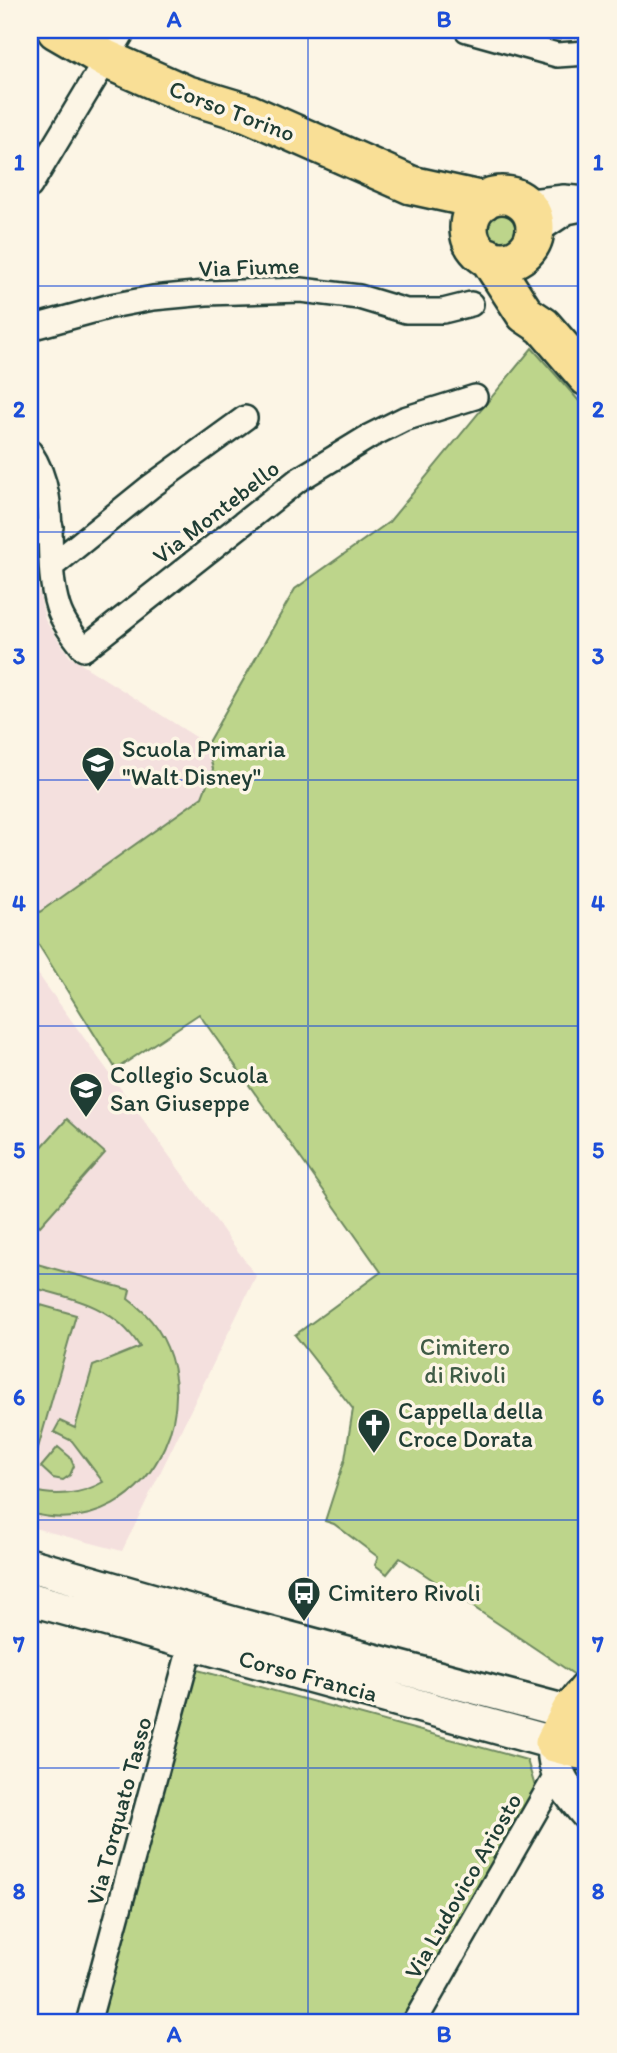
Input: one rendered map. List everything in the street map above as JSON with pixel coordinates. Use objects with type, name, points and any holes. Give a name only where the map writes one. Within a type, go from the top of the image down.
[{"type":"main road","name":"Corso Torino","points":[[56,30],[115,44],[185,94],[248,113],[411,185],[480,229],[513,300],[525,314],[542,326],[587,377]]},
{"type":"main road","points":[[505,195],[527,229],[508,260],[498,261],[480,229],[493,196],[505,195]]},
{"type":"main road","name":"Corso Torino","points":[[527,229],[526,273],[542,326]]},
{"type":"main road","name":"Corso Francia","points":[[30,1565],[206,1616],[574,1731]]},
{"type":"main road","name":"Corso Francia","points":[[30,1599],[191,1644],[574,1731]]},
{"type":"main road","points":[[574,1731],[587,1814]]},
{"type":"street","points":[[467,30],[557,55],[587,54]]},
{"type":"street","points":[[30,186],[115,44]]},
{"type":"street","points":[[527,229],[564,197],[587,199]]},
{"type":"street","points":[[527,229],[567,212],[587,208]]},
{"type":"street","name":"Via Fiume","points":[[30,328],[111,306],[153,298],[206,293],[301,290],[359,297],[405,311],[443,311],[471,304]]},
{"type":"street","name":"Via Montebello","points":[[30,452],[43,478],[40,531],[52,566],[58,608],[67,628],[84,649],[298,480],[370,436],[404,419],[475,397]]},
{"type":"street","points":[[52,566],[150,487],[245,418]]},
{"type":"street","name":"Via Torquato Tasso","points":[[88,2023],[191,1644],[206,1616]]},
{"type":"street","name":"Via Ludovico Ariosto","points":[[414,2023],[574,1731]]},
{"type":"shaded area","points":[[32,556],[45,620],[70,657],[207,744],[213,769],[202,797],[30,919],[30,557]]},
{"type":"shaded area","name":"Collegio Scuola San Giuseppe","points":[[30,963],[256,1276],[122,1551],[30,1527]]},
{"type":"green space","points":[[503,212],[514,217],[519,228],[514,239],[503,244],[492,239],[487,228],[492,217]]},
{"type":"green space","name":"Cimitero di Rivoli","points":[[532,348],[587,410],[587,1665],[575,1675],[400,1558],[387,1574],[375,1565],[378,1557],[334,1524],[325,1521],[345,1459],[353,1409],[295,1335],[381,1272],[199,1014],[116,1069],[30,931],[30,919],[202,797],[213,769],[207,744],[295,589],[389,522]]},
{"type":"green space","points":[[67,1119],[105,1153],[40,1226],[30,1217],[30,1160]]},
{"type":"green space","points":[[30,1262],[130,1290],[128,1299],[158,1331],[173,1368],[175,1408],[164,1446],[143,1480],[113,1505],[75,1517],[30,1513],[30,1490],[67,1494],[86,1490],[103,1482],[72,1441],[54,1432],[60,1421],[75,1428],[93,1366],[140,1347],[130,1333],[106,1313],[77,1300],[30,1287]]},
{"type":"green space","points":[[30,1302],[76,1315],[30,1476]]},
{"type":"green space","points":[[58,1447],[70,1457],[74,1466],[70,1475],[63,1480],[53,1478],[41,1467]]},
{"type":"green space","points":[[194,1669],[527,1760],[536,1790],[401,2023],[98,2023]]},
{"type":"place","name":"Scuola Primaria \"Walt Disney\"","points":[[98,793]]},
{"type":"place","name":"Collegio Scuola San Giuseppe","points":[[86,1119]]},
{"type":"place","name":"Cappella della Croce Dorata","points":[[374,1455]]},
{"type":"place","name":"Cimitero Rivoli","points":[[304,1623]]}]
